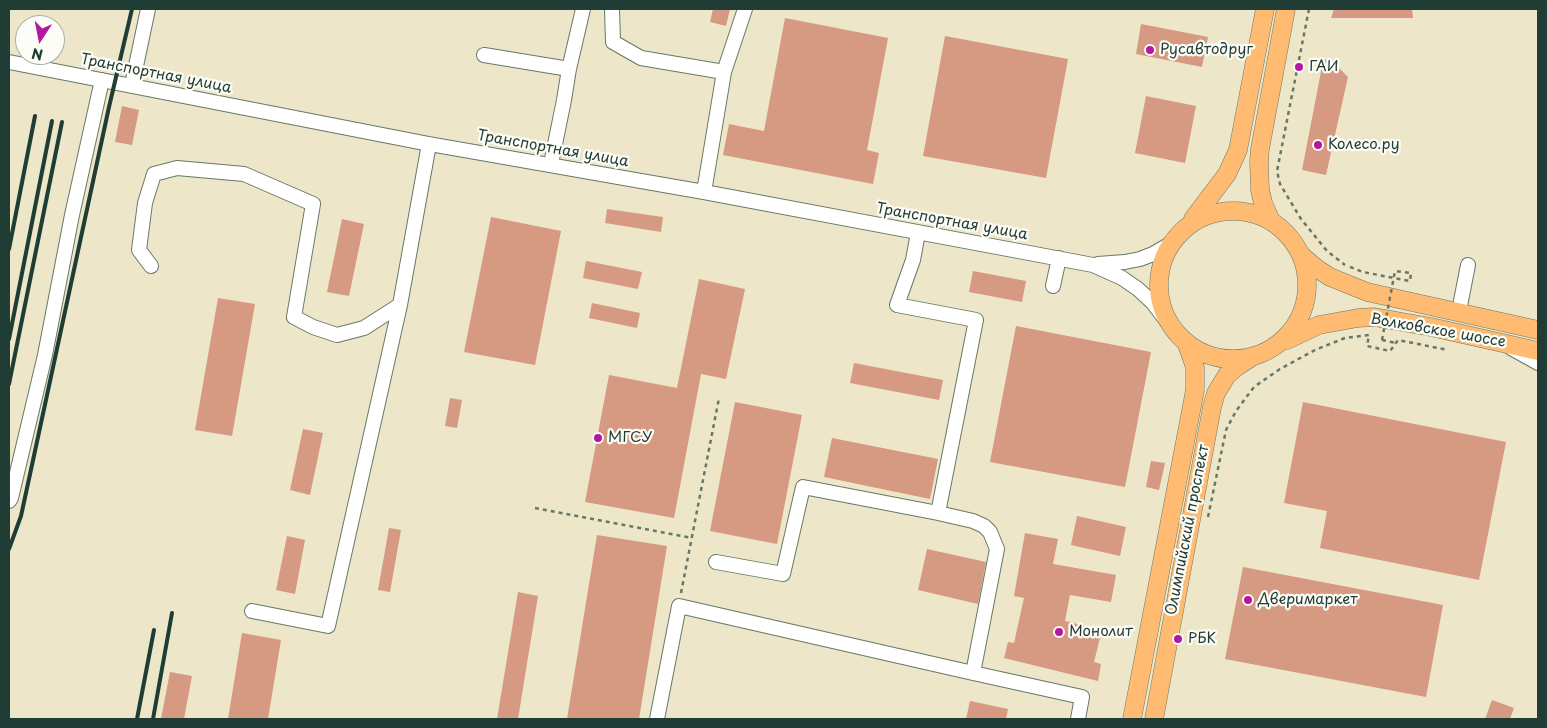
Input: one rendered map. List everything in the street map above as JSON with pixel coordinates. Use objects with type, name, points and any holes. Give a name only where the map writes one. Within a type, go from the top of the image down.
[{"type":"main road","points":[[1192,222],[1234,162],[1238,150],[1265,9]]},
{"type":"main road","points":[[1271,221],[1263,203],[1260,190],[1258,161],[1286,9]]},
{"type":"main road","points":[[1232,210],[1246,212],[1271,221],[1291,237],[1301,255],[1306,285],[1304,303],[1292,331],[1274,348],[1253,357],[1231,358],[1218,356],[1198,349],[1186,342],[1169,324],[1163,309],[1161,286],[1163,268],[1172,243],[1182,229],[1208,214],[1232,210]]},
{"type":"main road","name":"Волковское шоссе","points":[[1301,255],[1330,277],[1367,292],[1538,330]]},
{"type":"main road","name":"Волковское шоссе","points":[[1282,342],[1319,325],[1374,317],[1431,326],[1538,351]]},
{"type":"main road","name":"Олимпийский проспект","points":[[1132,719],[1195,390],[1195,367],[1186,342]]},
{"type":"main road","name":"Олимпийский проспект","points":[[1154,719],[1212,407],[1216,393],[1227,375],[1253,357]]},
{"type":"street","points":[[132,85],[148,9]]},
{"type":"street","points":[[551,164],[569,69],[583,9]]},
{"type":"street","points":[[612,9],[614,42],[641,58],[724,72]]},
{"type":"street","points":[[704,192],[724,72],[745,9]]},
{"type":"street","points":[[484,55],[569,69]]},
{"type":"street","name":"Транспортная улица","points":[[9,62],[429,144],[551,164],[1093,265],[1122,278],[1138,289],[1153,303],[1169,324]]},
{"type":"street","points":[[9,501],[12,498],[45,354],[72,215],[102,80]]},
{"type":"street","points":[[252,612],[328,626],[400,305],[429,144]]},
{"type":"street","points":[[151,266],[139,250],[145,203],[154,174],[176,168],[244,174],[313,204],[294,317],[313,327],[337,335],[364,328],[400,305]]},
{"type":"street","points":[[918,233],[913,260],[898,305],[976,320],[938,513]]},
{"type":"street","name":"Транспортная улица","points":[[1093,265],[1140,259],[1172,243]]},
{"type":"street","points":[[1053,286],[1059,258]]},
{"type":"street","points":[[1458,311],[1468,264]]},
{"type":"street","points":[[1500,341],[1538,363]]},
{"type":"street","points":[[716,562],[783,574],[803,487],[973,521],[984,526],[990,532],[997,550],[974,673]]},
{"type":"street","points":[[657,719],[679,606],[1082,697],[1078,719]]},
{"type":"path","points":[[1309,9],[1279,154],[1277,171],[1280,184],[1301,219],[1327,251],[1344,265],[1363,272],[1410,281],[1411,274],[1395,270],[1382,340],[1396,343]]},
{"type":"path","points":[[1207,522],[1226,430],[1236,411],[1254,387],[1280,369],[1315,350],[1346,338],[1369,335],[1367,346],[1390,351],[1398,340],[1448,350]]},
{"type":"path","points":[[679,606],[719,398]]},
{"type":"path","points":[[535,508],[692,538]]},
{"type":"building","points":[[713,9],[730,9],[726,26],[710,22]]},
{"type":"building","points":[[1334,9],[1412,9],[1413,18],[1331,18]]},
{"type":"building","points":[[785,18],[888,38],[867,150],[879,153],[873,184],[723,155],[729,124],[764,131]]},
{"type":"building","points":[[1141,24],[1208,37],[1202,67],[1136,54]]},
{"type":"building","points":[[945,36],[1068,59],[1046,178],[923,156]]},
{"type":"building","points":[[1329,58],[1348,77],[1326,175],[1302,170],[1323,61]]},
{"type":"building","points":[[1146,96],[1196,106],[1185,163],[1135,153]]},
{"type":"building","points":[[122,106],[139,110],[132,145],[115,142]]},
{"type":"building","points":[[607,209],[663,217],[661,232],[605,223]]},
{"type":"building","points":[[491,217],[561,231],[535,365],[464,352]]},
{"type":"building","points":[[342,219],[364,224],[349,296],[327,292]]},
{"type":"building","points":[[586,261],[642,272],[638,289],[583,278]]},
{"type":"building","points":[[973,271],[1026,281],[1022,302],[969,292]]},
{"type":"building","points":[[699,279],[745,289],[726,379],[701,374],[674,518],[585,502],[609,375],[677,388]]},
{"type":"building","points":[[218,298],[255,304],[232,436],[195,430]]},
{"type":"building","points":[[592,303],[640,313],[637,328],[589,318]]},
{"type":"building","points":[[1016,326],[1151,352],[1125,487],[990,462]]},
{"type":"building","points":[[854,363],[943,380],[939,400],[850,383]]},
{"type":"building","points":[[450,398],[462,400],[457,428],[445,426]]},
{"type":"building","points":[[735,402],[802,415],[777,544],[710,531]]},
{"type":"building","points":[[1303,402],[1506,442],[1479,580],[1320,548],[1327,511],[1284,503]]},
{"type":"building","points":[[303,429],[323,433],[310,495],[290,490]]},
{"type":"building","points":[[832,438],[938,459],[930,499],[824,477]]},
{"type":"building","points":[[1151,461],[1165,463],[1159,490],[1146,487]]},
{"type":"building","points":[[1077,516],[1126,527],[1120,556],[1071,545]]},
{"type":"building","points":[[389,528],[401,530],[390,592],[378,590]]},
{"type":"building","points":[[1025,533],[1058,539],[1053,564],[1116,575],[1111,602],[1070,595],[1065,621],[1102,630],[1094,662],[1101,664],[1098,681],[1004,658],[1008,642],[1014,643],[1024,598],[1014,596]]},
{"type":"building","points":[[597,535],[667,546],[639,719],[567,719]]},
{"type":"building","points":[[287,536],[305,540],[295,594],[276,590]]},
{"type":"building","points":[[927,549],[986,562],[978,604],[918,590]]},
{"type":"building","points":[[1243,567],[1443,605],[1426,697],[1225,659]]},
{"type":"building","points":[[518,592],[538,596],[518,719],[497,719]]},
{"type":"building","points":[[242,633],[281,640],[268,719],[228,719]]},
{"type":"building","points":[[170,672],[192,676],[184,719],[161,719]]},
{"type":"building","points":[[1492,700],[1514,708],[1510,719],[1485,719]]},
{"type":"building","points":[[970,701],[1008,709],[1006,719],[966,719]]},
{"type":"railway","points":[[9,549],[21,516],[109,107],[132,9]]},
{"type":"railway","points":[[9,249],[35,116]]},
{"type":"railway","points":[[9,339],[52,121]]},
{"type":"railway","points":[[9,384],[62,122]]},
{"type":"railway","points":[[153,719],[172,613]]},
{"type":"railway","points":[[137,719],[154,630]]},
{"type":"place","name":"Русавтодруг","points":[[1150,50]]},
{"type":"place","name":"ГАИ","points":[[1299,67]]},
{"type":"place","name":"Колесо.ру","points":[[1318,145]]},
{"type":"place","name":"МГСУ","points":[[598,438]]},
{"type":"place","name":"Дверимаркет","points":[[1248,600]]},
{"type":"place","name":"Монолит","points":[[1059,632]]},
{"type":"place","name":"РБК","points":[[1178,639]]}]
